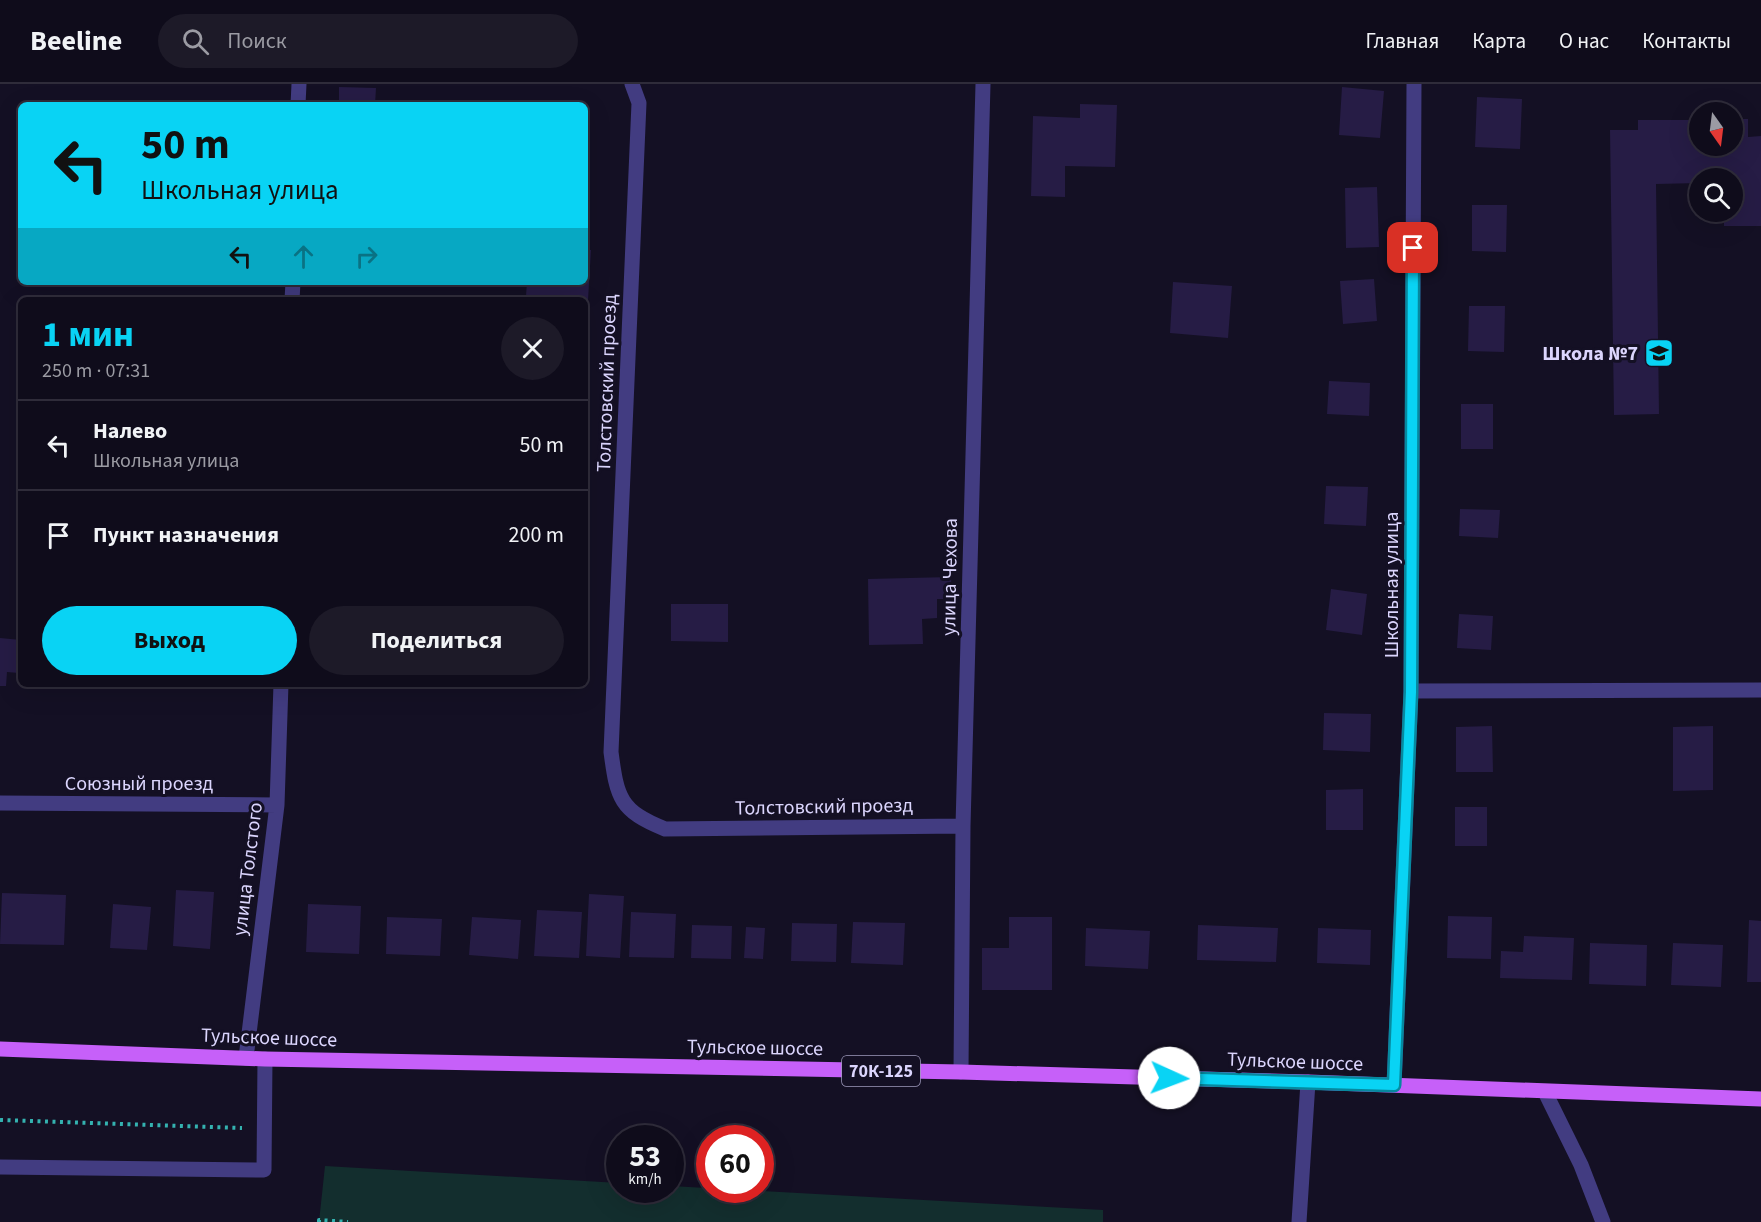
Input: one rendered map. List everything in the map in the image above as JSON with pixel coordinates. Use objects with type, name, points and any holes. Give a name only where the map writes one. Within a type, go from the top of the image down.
[{"type":"main road","name":"Тульское шоссе","points":[[0,1049],[265,1059],[961,1072],[1761,1099]]},
{"type":"street","points":[[298,102],[299,84]]},
{"type":"street","name":"Толстовский проезд","points":[[632,84],[639,103],[611,752],[614,777],[622,802],[641,819],[665,829],[963,826]]},
{"type":"street","name":"улица Чехова","points":[[961,1072],[963,826],[983,84]]},
{"type":"street","name":"Школьная улица","points":[[1394,1085],[1411,692],[1414,84]]},
{"type":"street","name":"улица Толстого","points":[[246,1058],[277,805],[280,687]]},
{"type":"street","points":[[1411,692],[1761,690]]},
{"type":"street","name":"Союзный проезд","points":[[0,803],[277,805]]},
{"type":"street","points":[[0,1167],[264,1170],[265,1059]]},
{"type":"street","points":[[1299,1222],[1308,1082]]},
{"type":"street","points":[[1545,1092],[1581,1165],[1603,1222]]},
{"type":"path","points":[[0,1120],[263,1128]]},
{"type":"path","points":[[320,1222],[319,1220],[348,1222]]},
{"type":"green space","points":[[325,1166],[606,1182],[606,1203],[684,1203],[684,1187],[696,1187],[696,1203],[774,1203],[774,1192],[1103,1210],[1103,1222],[319,1222]]},
{"type":"building","points":[[339,87],[376,88],[375,102],[339,102]]},
{"type":"building","points":[[1342,87],[1384,91],[1380,138],[1339,135]]},
{"type":"building","points":[[1477,97],[1522,99],[1520,149],[1475,147]]},
{"type":"building","points":[[1080,104],[1117,105],[1115,167],[1065,166],[1065,197],[1031,196],[1033,116],[1080,118]]},
{"type":"building","points":[[1743,119],[1748,119],[1748,137],[1761,136],[1761,226],[1724,226],[1724,222],[1743,222],[1743,168],[1689,168],[1689,183],[1656,184],[1659,414],[1614,415],[1610,130],[1638,130],[1638,120],[1689,120],[1689,156],[1743,156]]},
{"type":"building","points":[[1377,187],[1379,247],[1346,248],[1345,188]]},
{"type":"building","points":[[1472,205],[1507,205],[1506,252],[1472,251]]},
{"type":"building","points":[[588,250],[591,250],[588,300],[588,297],[526,296],[527,285],[588,285]]},
{"type":"building","points":[[1374,279],[1377,321],[1343,324],[1340,281]]},
{"type":"building","points":[[1173,282],[1232,286],[1228,338],[1170,333]]},
{"type":"building","points":[[1469,306],[1505,306],[1504,352],[1468,351]]},
{"type":"building","points":[[1329,381],[1370,383],[1369,416],[1327,414]]},
{"type":"building","points":[[1461,404],[1493,404],[1493,449],[1461,449]]},
{"type":"building","points":[[1326,486],[1368,487],[1366,526],[1324,524]]},
{"type":"building","points":[[1460,509],[1500,510],[1498,538],[1459,536]]},
{"type":"building","points":[[951,577],[952,599],[937,599],[937,618],[922,619],[923,644],[869,645],[868,579]]},
{"type":"building","points":[[1331,589],[1367,594],[1362,635],[1326,630]]},
{"type":"building","points":[[671,604],[728,604],[728,642],[671,641]]},
{"type":"building","points":[[1459,614],[1493,616],[1491,650],[1457,648]]},
{"type":"building","points":[[0,638],[18,640],[18,673],[7,672],[6,686],[0,686]]},
{"type":"building","points":[[1324,713],[1371,714],[1370,752],[1323,750]]},
{"type":"building","points":[[1492,726],[1493,772],[1456,772],[1456,727]]},
{"type":"building","points":[[1713,726],[1713,790],[1673,791],[1673,727]]},
{"type":"building","points":[[1363,789],[1363,830],[1326,830],[1326,790]]},
{"type":"building","points":[[1455,807],[1487,807],[1487,846],[1455,846]]},
{"type":"building","points":[[176,890],[214,892],[210,949],[173,946]]},
{"type":"building","points":[[2,893],[66,895],[64,945],[0,944]]},
{"type":"building","points":[[589,894],[624,896],[620,958],[586,956]]},
{"type":"building","points":[[113,904],[151,907],[147,950],[110,948]]},
{"type":"building","points":[[308,904],[361,906],[359,954],[306,952]]},
{"type":"building","points":[[537,910],[582,912],[579,958],[534,956]]},
{"type":"building","points":[[631,912],[676,914],[674,958],[629,957]]},
{"type":"building","points":[[1448,916],[1492,917],[1491,959],[1447,958]]},
{"type":"building","points":[[387,917],[442,919],[440,956],[386,954]]},
{"type":"building","points":[[472,917],[521,920],[518,959],[469,955]]},
{"type":"building","points":[[1009,917],[1052,917],[1052,990],[982,990],[982,948],[1009,948]]},
{"type":"building","points":[[1749,920],[1761,921],[1761,982],[1747,982]]},
{"type":"building","points":[[853,922],[905,923],[903,965],[851,963]]},
{"type":"building","points":[[792,923],[837,924],[836,962],[791,961]]},
{"type":"building","points":[[692,925],[732,926],[731,959],[691,958]]},
{"type":"building","points":[[1198,925],[1278,928],[1276,962],[1197,960]]},
{"type":"building","points":[[746,927],[765,928],[763,959],[744,958]]},
{"type":"building","points":[[1086,928],[1150,931],[1148,969],[1085,966]]},
{"type":"building","points":[[1318,928],[1371,930],[1370,965],[1317,963]]},
{"type":"building","points":[[1524,936],[1574,938],[1572,980],[1500,978],[1501,951],[1523,952]]},
{"type":"building","points":[[1590,943],[1647,945],[1646,986],[1589,984]]},
{"type":"building","points":[[1673,943],[1723,945],[1721,987],[1671,985]]},
{"type":"place","name":"Школа №7","points":[[1659,353]]},
{"type":"route","points":[[1169,1078],[1394,1085],[1411,692],[1413,248]]}]
